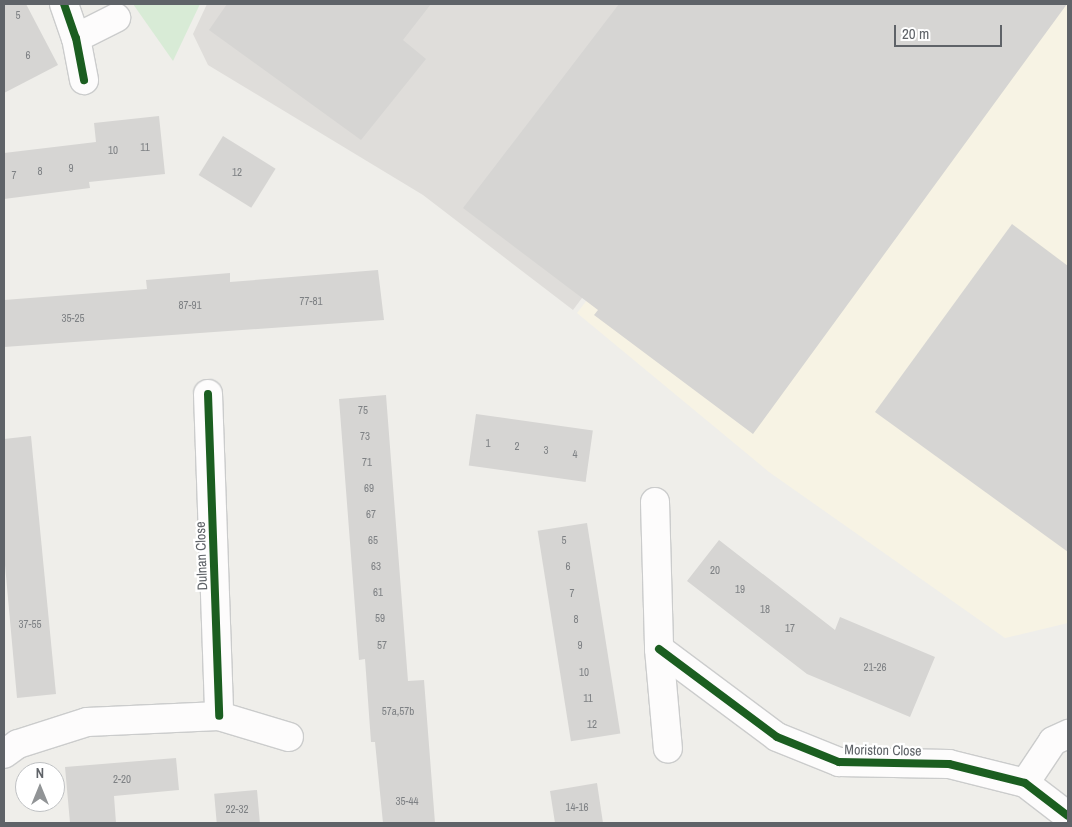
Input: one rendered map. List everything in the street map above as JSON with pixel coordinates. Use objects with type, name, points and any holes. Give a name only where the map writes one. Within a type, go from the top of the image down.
[{"type":"street","points":[[64,4],[76,38],[84,80]]},
{"type":"street","points":[[76,38],[116,18]]},
{"type":"street","name":"Dulnan Close","points":[[208,394],[219,716]]},
{"type":"street","points":[[655,502],[659,649],[668,749]]},
{"type":"street","name":"Moriston Close","points":[[659,649],[777,737],[839,762],[949,764],[1024,783],[1068,816]]},
{"type":"street","points":[[4,754],[18,744],[86,722],[219,716],[289,737]]},
{"type":"street","points":[[1024,783],[1052,741],[1068,734]]},
{"type":"shaded area","points":[[207,4],[802,4],[573,310],[423,195],[208,65],[193,34]]},
{"type":"shaded area","points":[[814,4],[1068,4],[1068,623],[1005,638],[769,472],[577,313]]},
{"type":"green space","points":[[133,4],[200,4],[173,61]]},
{"type":"building","points":[[4,4],[26,4],[58,65],[4,93]]},
{"type":"building","points":[[227,4],[431,4],[403,40],[426,59],[361,140],[209,30]]},
{"type":"building","points":[[619,4],[1067,4],[753,434],[594,315],[598,310],[463,208]]},
{"type":"building","points":[[159,116],[165,174],[89,182],[90,188],[4,199],[4,153],[96,142],[94,123]]},
{"type":"building","points":[[223,136],[276,169],[251,208],[199,175]]},
{"type":"building","points":[[1012,224],[1068,266],[1068,552],[875,412]]},
{"type":"building","points":[[378,270],[384,320],[4,347],[4,300],[147,289],[146,280],[230,273],[230,282]]},
{"type":"building","points":[[386,395],[408,681],[424,680],[435,823],[383,823],[375,742],[371,742],[365,659],[359,660],[339,399]]},
{"type":"building","points":[[476,414],[593,430],[586,482],[469,465]]},
{"type":"building","points":[[31,436],[56,694],[17,698],[4,554],[4,439]]},
{"type":"building","points":[[587,523],[620,733],[571,741],[538,531]]},
{"type":"building","points":[[719,540],[835,630],[840,617],[935,657],[910,717],[807,674],[687,581]]},
{"type":"building","points":[[176,758],[179,790],[114,796],[116,823],[70,823],[65,767]]},
{"type":"building","points":[[597,783],[603,823],[555,823],[550,791]]},
{"type":"building","points":[[257,790],[260,823],[217,823],[214,794]]},
{"type":"cycle path","points":[[64,4],[76,38],[84,80]]},
{"type":"cycle path","points":[[208,394],[219,716]]},
{"type":"cycle path","points":[[659,649],[777,737],[839,762],[949,764],[1025,783],[1068,816]]}]
